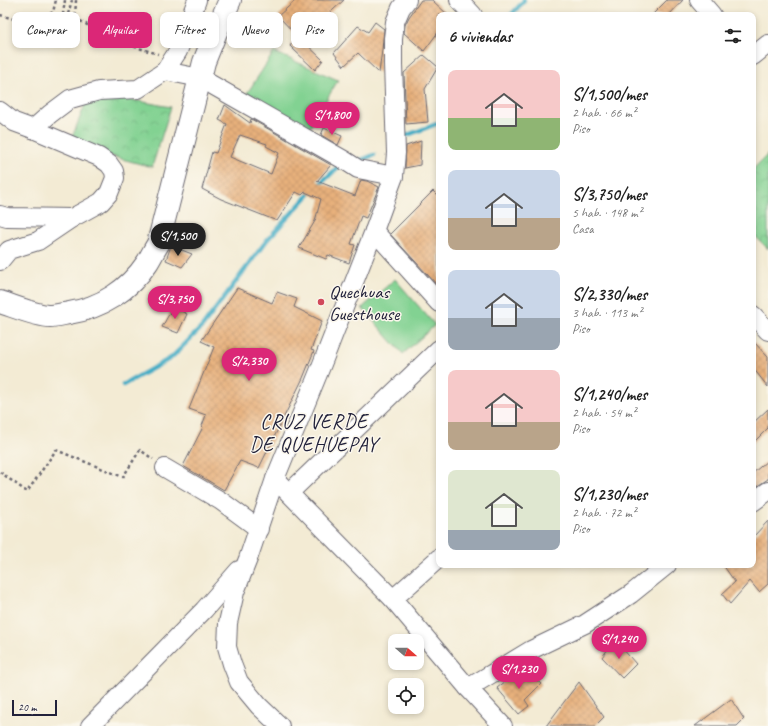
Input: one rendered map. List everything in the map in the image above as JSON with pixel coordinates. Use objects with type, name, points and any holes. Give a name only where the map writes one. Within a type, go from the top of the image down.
[{"type":"highway","points":[[0,302],[33,313],[50,316],[76,312],[96,306],[116,295],[134,279],[147,263],[158,244],[204,62],[230,0]]},
{"type":"street","points":[[33,129],[70,99],[99,91],[138,89],[169,65],[178,51],[197,0]]},
{"type":"street","points":[[280,726],[259,706],[239,682],[227,647],[228,623],[235,592],[259,529],[275,479],[322,364],[394,176],[396,153],[393,38],[395,22],[401,8],[407,0]]},
{"type":"street","points":[[699,0],[709,12]]},
{"type":"street","points":[[756,54],[768,44]]},
{"type":"street","points":[[169,65],[200,78],[358,169],[394,176]]},
{"type":"street","points":[[0,111],[14,122],[99,157],[109,164],[114,171],[115,178],[109,193],[101,202],[72,218],[38,241],[9,250],[0,261]]},
{"type":"street","points":[[0,215],[72,218]]},
{"type":"street","points":[[374,231],[436,300]]},
{"type":"street","points":[[756,318],[768,331]]},
{"type":"street","points":[[289,493],[436,352]]},
{"type":"street","points":[[165,468],[221,501],[259,529]]},
{"type":"street","points":[[275,479],[393,599],[468,688],[503,726]]},
{"type":"street","points":[[756,500],[768,491]]},
{"type":"street","points":[[90,726],[204,610],[248,559]]},
{"type":"street","points":[[393,599],[436,561]]},
{"type":"street","points":[[468,688],[530,650],[585,624],[631,594],[663,568]]},
{"type":"path","points":[[0,15],[32,24],[53,12],[56,0]]},
{"type":"path","points":[[65,0],[63,14],[67,18],[72,0]]},
{"type":"path","points":[[76,0],[75,18],[116,41],[169,65]]},
{"type":"path","points":[[0,472],[27,492],[56,450],[123,477],[140,450],[165,468]]},
{"type":"green space","points":[[274,52],[338,80],[310,128],[244,98]]},
{"type":"green space","points":[[90,92],[171,107],[152,167],[69,145]]},
{"type":"green space","points":[[768,154],[768,249],[756,237],[756,166]]},
{"type":"green space","points":[[395,279],[435,325],[403,354],[362,308]]},
{"type":"building","points":[[296,0],[344,0],[331,12],[291,12],[291,30],[283,21],[282,12]]},
{"type":"building","points":[[421,0],[432,0],[445,12],[436,12],[436,35],[424,51],[404,33],[405,25]]},
{"type":"building","points":[[667,0],[683,0],[672,12],[655,12]]},
{"type":"building","points":[[375,22],[384,29],[379,73],[358,53],[344,66],[334,53],[358,26],[368,32]]},
{"type":"building","points":[[292,48],[310,48],[323,60],[315,70]]},
{"type":"building","points":[[424,55],[436,65],[436,70],[425,89],[428,122],[406,124],[404,73]]},
{"type":"building","points":[[225,105],[250,123],[251,119],[331,165],[317,181],[355,196],[361,180],[367,181],[379,187],[366,218],[361,216],[351,244],[355,245],[349,263],[328,255],[326,259],[299,248],[315,221],[321,199],[305,192],[302,195],[296,192],[277,221],[221,199],[202,189],[212,152],[216,153],[227,124],[219,120]],"holes":[[[240,135],[267,144],[266,146],[279,153],[271,174],[230,157]]]},
{"type":"building","points":[[324,128],[342,136],[338,145],[321,135]]},
{"type":"building","points":[[421,141],[420,165],[405,168],[406,146]]},
{"type":"building","points":[[433,191],[436,194],[436,284],[390,234]]},
{"type":"building","points":[[171,246],[192,254],[182,267],[166,260]]},
{"type":"building","points":[[237,288],[272,303],[277,292],[297,299],[294,307],[322,321],[311,350],[314,351],[303,378],[259,468],[240,461],[224,490],[183,466],[203,427],[202,426],[206,415],[189,409],[214,347],[201,341]]},
{"type":"building","points":[[173,307],[187,314],[178,333],[162,327]]},
{"type":"building","points":[[756,344],[768,357],[768,387],[756,372]]},
{"type":"building","points":[[768,409],[768,428],[756,440],[756,420]]},
{"type":"building","points":[[768,460],[768,479],[756,487],[756,470]]},
{"type":"building","points":[[768,521],[768,584],[759,592],[750,581],[730,604],[722,594],[735,582],[725,568],[756,568],[756,534]]},
{"type":"building","points":[[615,640],[636,664],[622,678],[602,657]]},
{"type":"building","points":[[523,668],[541,684],[525,700],[529,706],[519,714],[497,688]]},
{"type":"building","points":[[579,682],[604,717],[595,726],[546,726]]},
{"type":"building","points":[[731,699],[744,719],[737,726],[695,726]]},
{"type":"waterway","points":[[514,12],[524,0]]},
{"type":"waterway","points":[[405,136],[436,124]]},
{"type":"waterway","points":[[361,160],[374,155]]},
{"type":"waterway","points":[[318,186],[338,167]]},
{"type":"waterway","points":[[123,385],[171,358],[202,327],[267,240],[312,191]]},
{"type":"place","name":"Quechuas Guesthouse","points":[[321,302]]},
{"type":"district","name":"CRUZ VERDE DE QUEHUEPAY","points":[[314,432]]}]
